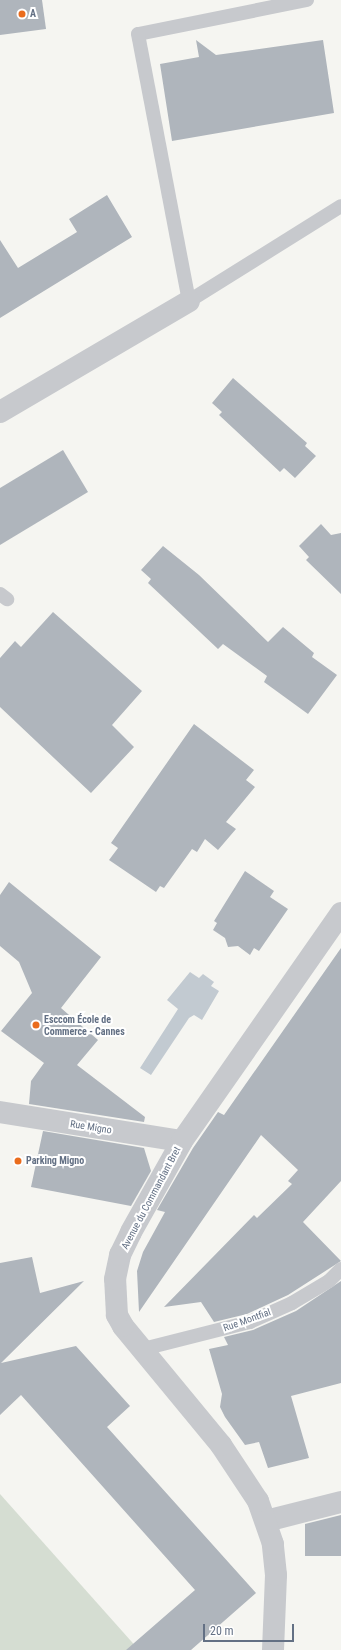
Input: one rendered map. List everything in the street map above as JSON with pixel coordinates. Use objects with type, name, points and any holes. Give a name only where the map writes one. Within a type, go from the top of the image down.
[{"type":"street","points":[[0,412],[188,301]]},
{"type":"street","name":"Avenue du Commandant Bret","points":[[273,1650],[276,1575],[266,1521],[254,1495],[221,1445],[117,1315],[115,1279],[120,1255],[131,1232],[182,1141],[341,913]]},
{"type":"street","name":"Rue Migno","points":[[0,1112],[182,1141]]},
{"type":"street","points":[[266,1521],[341,1502]]},
{"type":"lane","points":[[307,0],[138,34],[188,301],[341,206]]},
{"type":"lane","name":"Rue Montfial","points":[[143,1349],[250,1322],[292,1303],[329,1281],[341,1269]]},
{"type":"shaded area","points":[[190,972],[199,978],[203,974],[214,982],[211,986],[219,991],[202,1020],[194,1015],[189,1018],[151,1075],[140,1068],[178,1009],[167,1000]]},
{"type":"shaded area","points":[[0,1494],[139,1650],[0,1650]]},
{"type":"building","name":"A","points":[[0,0],[42,0],[46,29],[0,35]]},
{"type":"building","points":[[196,40],[216,55],[323,40],[334,113],[172,141],[160,64],[199,57]]},
{"type":"building","points":[[107,195],[132,237],[0,318],[0,240],[18,268],[77,232],[69,219]]},
{"type":"building","points":[[233,378],[307,443],[305,446],[316,456],[295,478],[284,468],[280,472],[219,415],[222,412],[212,403]]},
{"type":"building","points":[[63,450],[88,492],[0,545],[0,488]]},
{"type":"building","points":[[321,524],[331,535],[341,533],[341,594],[306,560],[309,557],[299,546]]},
{"type":"building","points":[[163,546],[199,575],[268,642],[283,627],[314,653],[312,657],[337,675],[308,714],[264,682],[267,676],[223,644],[218,649],[148,583],[151,579],[141,570]]},
{"type":"building","points":[[53,612],[142,691],[112,725],[134,747],[91,793],[0,707],[0,658],[15,641],[21,647]]},
{"type":"building","points":[[194,724],[254,770],[246,780],[255,787],[226,822],[236,829],[218,850],[205,839],[197,852],[192,849],[164,888],[160,886],[156,892],[109,860],[118,848],[111,843]]},
{"type":"building","points":[[245,871],[274,891],[270,897],[288,909],[259,951],[254,948],[250,955],[238,946],[228,947],[225,938],[213,930],[217,923],[214,921]]},
{"type":"building","points":[[9,882],[101,957],[61,1008],[98,1040],[77,1065],[145,1117],[144,1122],[29,1104],[31,1081],[44,1063],[1,1031],[32,993],[19,962],[0,946],[0,895]]},
{"type":"building","points":[[341,948],[341,1181],[303,1222],[341,1261],[288,1295],[247,1314],[214,1322],[201,1302],[164,1307],[254,1215],[257,1218],[292,1184],[288,1181],[298,1170],[261,1135],[139,1312],[137,1271],[143,1252],[165,1212],[157,1210],[193,1148],[218,1112],[224,1115]]},
{"type":"building","points":[[43,1131],[144,1148],[151,1171],[131,1206],[31,1187]]},
{"type":"building","points":[[32,1257],[40,1293],[84,1281],[1,1363],[76,1346],[130,1406],[107,1427],[256,1593],[191,1650],[126,1650],[195,1590],[21,1395],[0,1415],[0,1263]]},
{"type":"building","points":[[341,1281],[341,1383],[291,1396],[309,1458],[268,1468],[259,1442],[245,1445],[225,1417],[220,1407],[222,1394],[209,1349],[228,1345],[224,1337],[253,1330],[296,1311]]},
{"type":"building","points":[[341,1515],[341,1556],[305,1556],[305,1524]]},
{"type":"place","name":"A","points":[[22,14]]},
{"type":"place","name":"Esccom École de Commerce - Cannes","points":[[36,1025]]},
{"type":"place","name":"Parking Migno","points":[[18,1161]]}]
